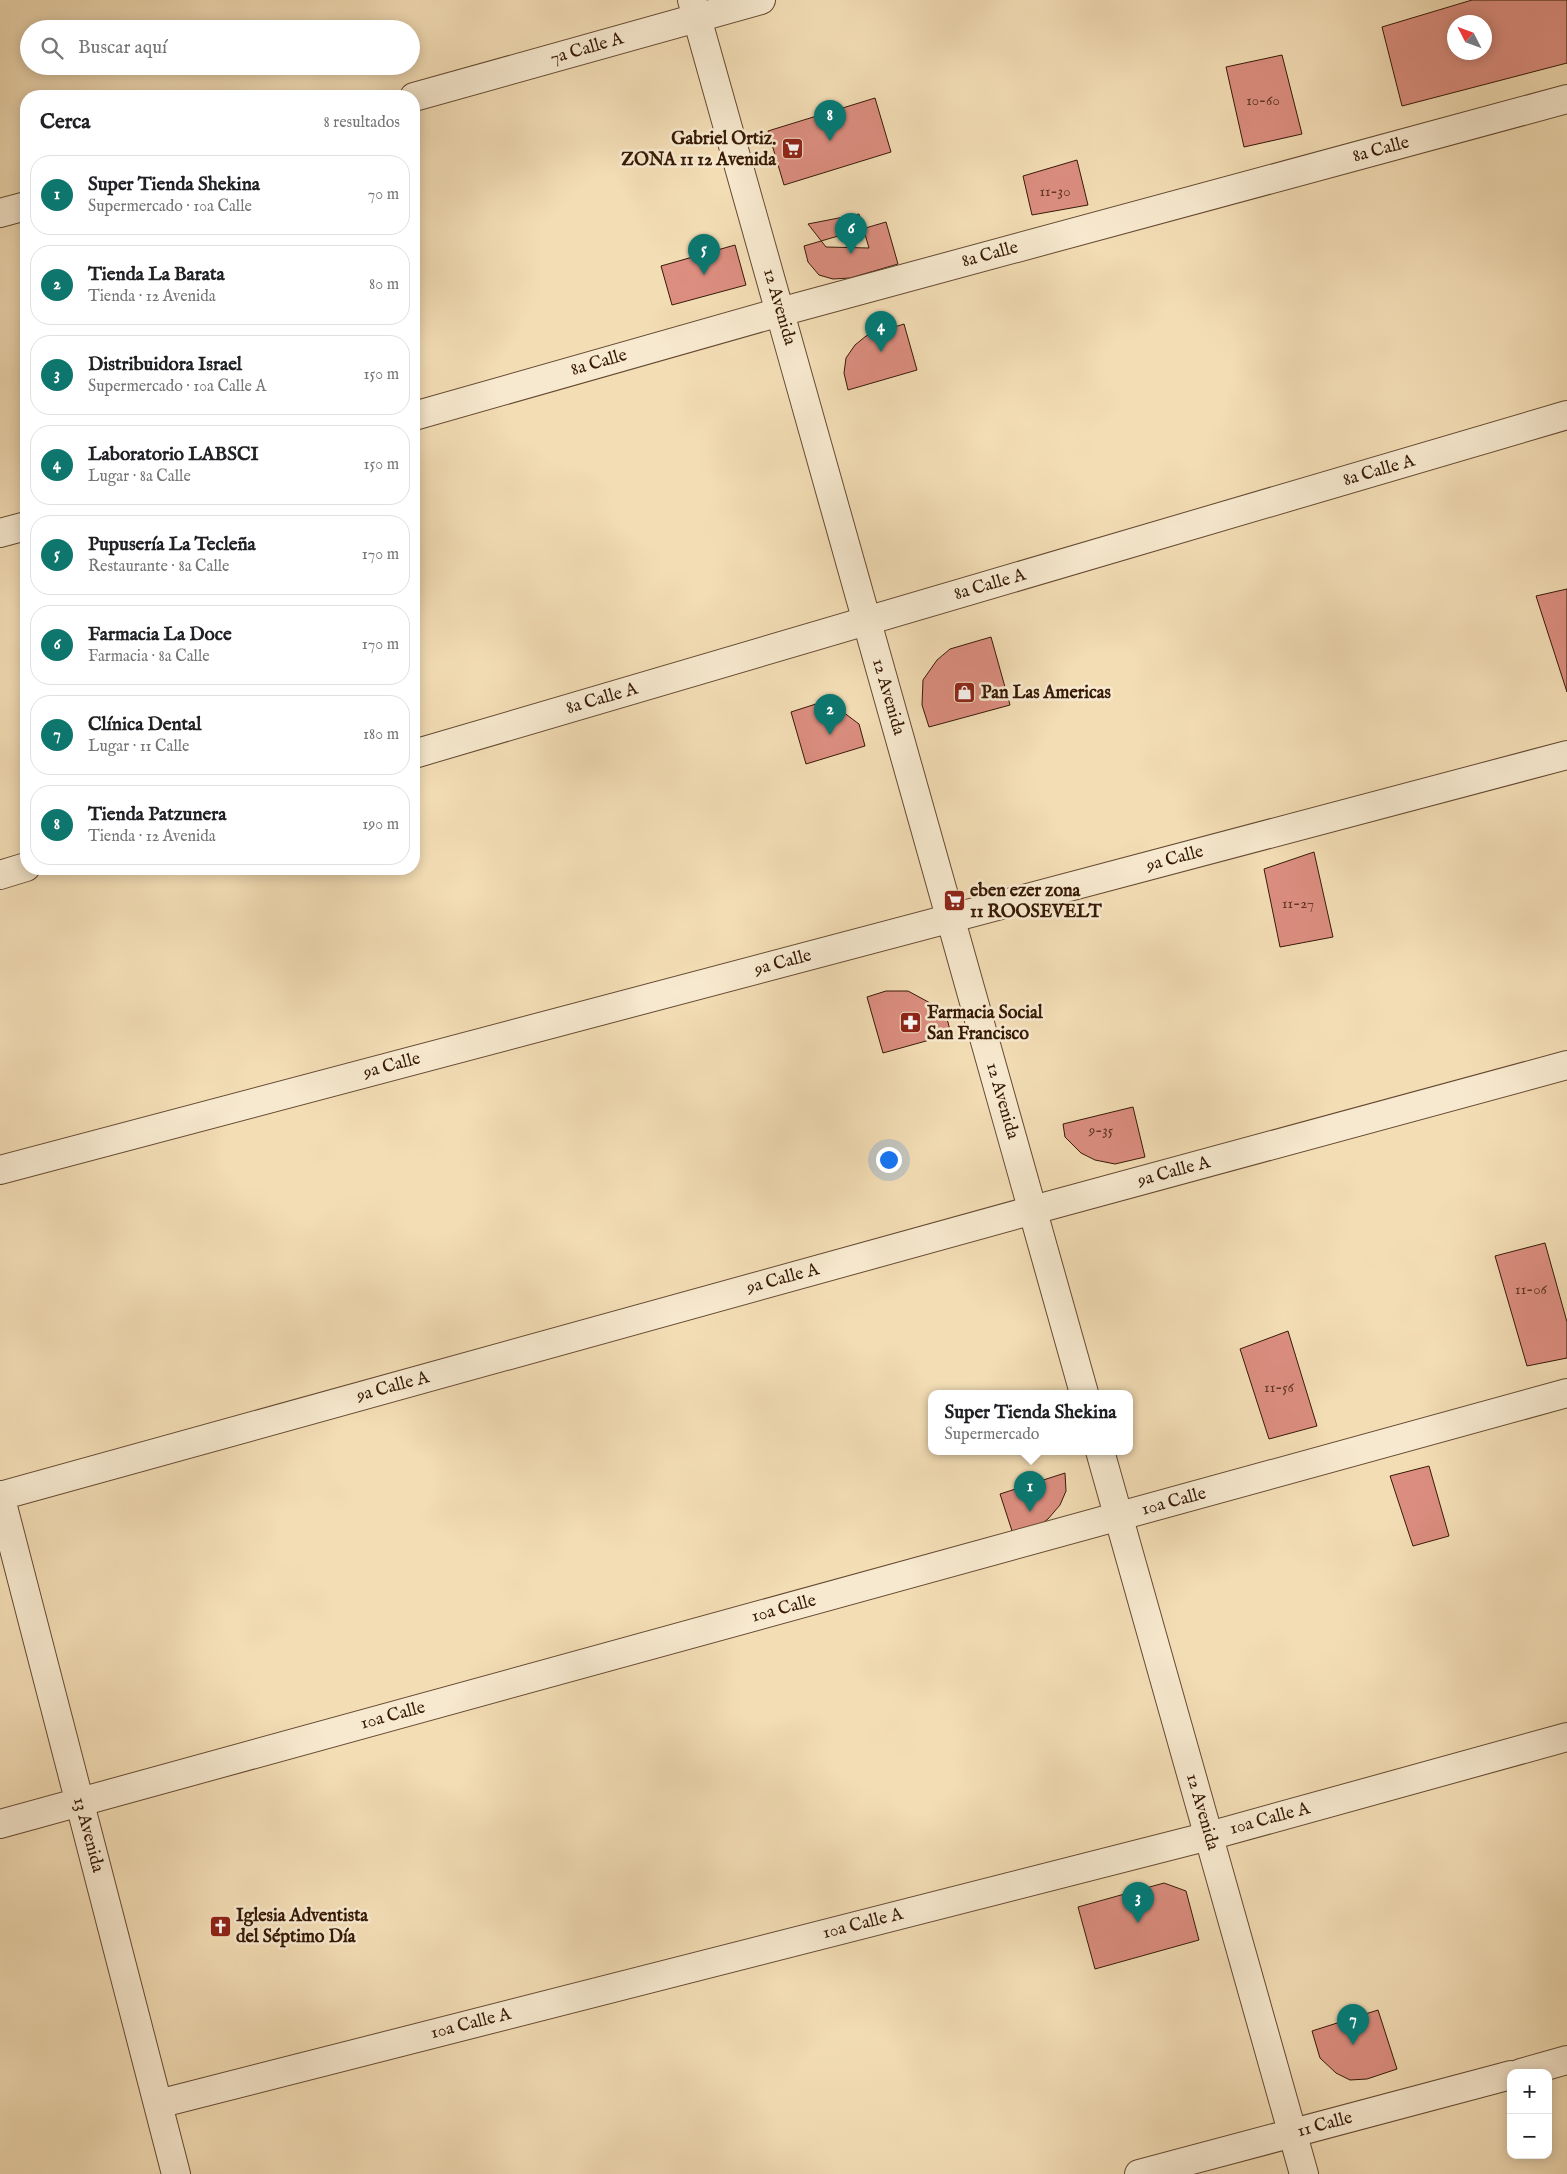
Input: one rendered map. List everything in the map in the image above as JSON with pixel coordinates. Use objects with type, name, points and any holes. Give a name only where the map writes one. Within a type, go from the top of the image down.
[{"type":"street","name":"7a Calle A","points":[[420,95],[695,9],[761,0]]},
{"type":"street","name":"12 Avenida","points":[[695,9],[1083,1390]]},
{"type":"street","name":"8a Calle","points":[[420,414],[780,312],[1567,99]]},
{"type":"street","points":[[0,213],[20,208]]},
{"type":"street","name":"8a Calle A","points":[[420,752],[1567,416]]},
{"type":"street","points":[[0,534],[20,528]]},
{"type":"street","name":"9a Calle","points":[[0,1170],[1567,756]]},
{"type":"street","points":[[0,875],[20,869]]},
{"type":"street","name":"9a Calle A","points":[[0,1496],[1033,1210],[1567,1065]]},
{"type":"street","name":"10a Calle","points":[[0,1824],[1567,1393]]},
{"type":"street","name":"12 Avenida","points":[[1101,1455],[1304,2174]]},
{"type":"street","name":"13 Avenida","points":[[0,1496],[176,2174]]},
{"type":"street","name":"10a Calle A","points":[[158,2104],[1209,1836],[1567,1737]]},
{"type":"street","points":[[1535,2069],[1567,2060]]},
{"type":"street","name":"11 Calle","points":[[1139,2174],[1507,2076]]},
{"type":"building","points":[[1472,0],[1567,0],[1567,63],[1402,106],[1382,27]]},
{"type":"building","points":[[1282,55],[1302,134],[1244,147],[1226,67]]},
{"type":"building","points":[[875,98],[891,152],[784,185],[768,131]]},
{"type":"building","points":[[1077,160],[1088,205],[1032,215],[1023,176]]},
{"type":"building","points":[[859,214],[869,248],[826,247],[808,224]]},
{"type":"building","points":[[886,222],[898,264],[850,278],[833,279],[819,275],[808,262],[804,246]]},
{"type":"building","points":[[735,245],[746,285],[672,305],[661,266]]},
{"type":"building","points":[[904,324],[917,370],[848,390],[844,373],[846,358],[855,345],[866,336]]},
{"type":"building","points":[[1567,589],[1567,692],[1536,596]]},
{"type":"building","name":"Pan Las Americas","points":[[991,637],[1010,705],[929,727],[922,705],[923,680],[937,660],[950,649]]},
{"type":"building","points":[[819,703],[839,709],[859,724],[865,746],[806,764],[791,712]]},
{"type":"building","points":[[1314,852],[1333,937],[1280,947],[1264,869]]},
{"type":"building","name":"Farmacia Social San Francisco","points":[[886,991],[908,991],[945,1011],[951,1034],[883,1053],[867,997]]},
{"type":"building","points":[[1133,1107],[1145,1157],[1115,1164],[1095,1160],[1081,1153],[1065,1137],[1063,1124]]},
{"type":"building","points":[[1545,1243],[1567,1322],[1567,1358],[1527,1366],[1495,1256]]},
{"type":"building","points":[[1288,1331],[1317,1426],[1269,1439],[1240,1349]]},
{"type":"building","points":[[1429,1466],[1449,1536],[1413,1546],[1390,1476]]},
{"type":"building","points":[[1065,1473],[1066,1491],[1060,1505],[1048,1519],[1033,1530],[1014,1537],[1000,1494]]},
{"type":"building","points":[[1164,1883],[1186,1891],[1199,1940],[1095,1969],[1078,1907]]},
{"type":"building","points":[[1378,2010],[1397,2069],[1367,2079],[1350,2080],[1336,2073],[1320,2058],[1312,2031]]},
{"type":"place","name":"Tienda Patzunera","points":[[830,141]]},
{"type":"place","name":"Gabriel Ortiz. ZONA 11 12 Avenida","points":[[792,149]]},
{"type":"place","name":"Farmacia La Doce","points":[[851,254]]},
{"type":"place","name":"Pupusería La Tecleña","points":[[704,275]]},
{"type":"place","name":"Laboratorio LABSCI","points":[[881,352]]},
{"type":"place","name":"Pan Las Americas","points":[[965,693]]},
{"type":"place","name":"Tienda La Barata","points":[[830,735]]},
{"type":"place","name":"eben ezer zona 11 ROOSEVELT","points":[[954,901]]},
{"type":"place","name":"Farmacia Social San Francisco","points":[[911,1023]]},
{"type":"place","name":"Super Tienda Shekina","points":[[1030,1512]]},
{"type":"place","name":"Distribuidora Israel","points":[[1138,1923]]},
{"type":"place","name":"Iglesia Adventista del Séptimo Día","points":[[220,1926]]},
{"type":"place","name":"Clínica Dental","points":[[1353,2045]]}]
